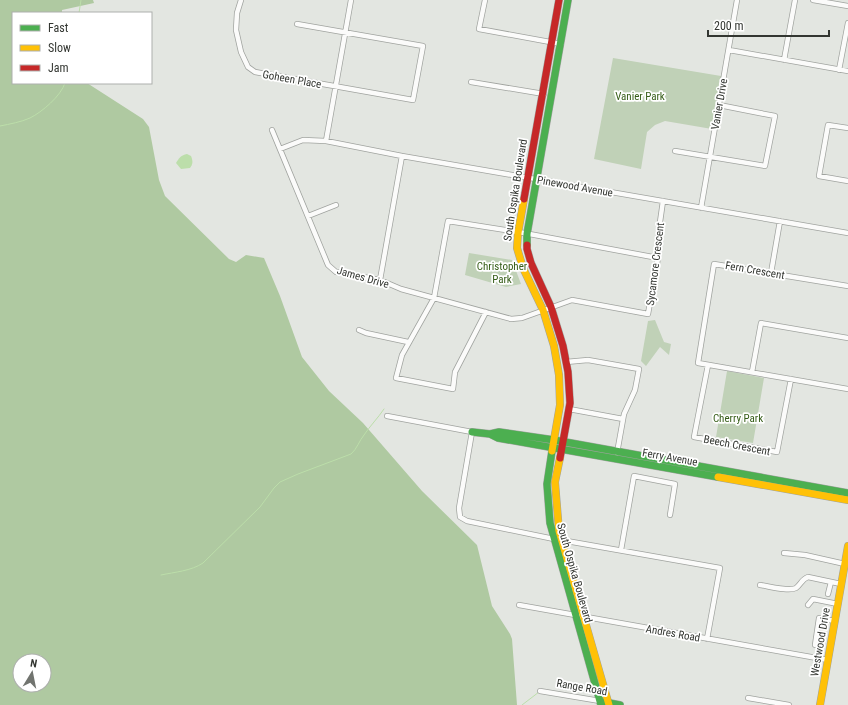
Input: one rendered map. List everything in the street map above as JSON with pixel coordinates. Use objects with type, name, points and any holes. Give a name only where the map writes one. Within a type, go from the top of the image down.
[{"type":"main road","name":"South Ospika Boulevard","points":[[559,0],[518,232],[517,248],[523,268],[542,310],[554,346],[559,375],[560,405],[547,484],[550,523],[576,616],[605,704]]},
{"type":"main road","name":"South Ospika Boulevard","points":[[568,0],[536,179],[527,234],[527,249],[531,263],[551,307],[563,346],[568,372],[570,403],[556,482],[559,531],[584,617],[605,704]]},
{"type":"main road","name":"Ferry Avenue","points":[[472,432],[490,434],[498,438],[562,445],[848,500]]},
{"type":"main road","name":"Ferry Avenue","points":[[617,456],[848,493]]},
{"type":"main road","name":"Westwood Drive","points":[[820,705],[848,546]]},
{"type":"main road","name":"Range Road","points":[[605,704],[620,705]]},
{"type":"street","name":"Goheen Place","points":[[241,0],[237,13],[236,30],[241,52],[248,67],[255,72],[413,100],[423,46],[345,32]]},
{"type":"street","points":[[326,141],[351,0]]},
{"type":"street","points":[[485,0],[480,29],[560,44]]},
{"type":"street","name":"Vanier Drive","points":[[701,208],[737,0]]},
{"type":"street","points":[[784,60],[795,0]]},
{"type":"street","points":[[813,0],[848,6]]},
{"type":"street","points":[[840,70],[848,23]]},
{"type":"street","points":[[298,24],[345,32]]},
{"type":"street","points":[[729,50],[848,72]]},
{"type":"street","points":[[471,82],[551,96]]},
{"type":"street","points":[[675,151],[765,166],[775,116],[719,105]]},
{"type":"street","points":[[848,128],[828,125],[819,176],[848,181]]},
{"type":"street","name":"James Drive","points":[[272,130],[328,265],[336,272],[380,280],[400,289],[511,319],[522,318],[542,310]]},
{"type":"street","name":"Pinewood Avenue","points":[[280,149],[304,140],[326,141],[402,156],[848,233]]},
{"type":"street","points":[[380,280],[402,156]]},
{"type":"street","name":"Sycamore Crescent","points":[[542,310],[572,300],[648,314],[658,258],[659,229],[663,201]]},
{"type":"street","points":[[308,216],[336,205]]},
{"type":"street","points":[[486,312],[455,372],[453,389],[396,378],[402,355],[408,342],[434,298],[448,221],[518,232],[658,258]]},
{"type":"street","points":[[771,273],[780,221]]},
{"type":"street","name":"Fern Crescent","points":[[708,365],[698,364],[714,264],[848,286]]},
{"type":"street","points":[[752,372],[761,324],[848,338]]},
{"type":"street","points":[[359,330],[366,333],[408,342]]},
{"type":"street","points":[[566,362],[588,360],[640,369],[635,390],[624,414],[617,456]]},
{"type":"street","points":[[708,365],[848,389]]},
{"type":"street","name":"Beech Crescent","points":[[708,365],[694,436],[778,452],[791,379]]},
{"type":"street","points":[[569,409],[623,419]]},
{"type":"street","name":"Ferry Avenue","points":[[387,416],[472,432]]},
{"type":"street","points":[[472,432],[458,508],[460,517],[467,521],[554,539]]},
{"type":"street","points":[[621,550],[634,476],[675,484],[670,515]]},
{"type":"street","points":[[561,540],[720,568],[707,639]]},
{"type":"street","points":[[784,553],[805,555],[845,564]]},
{"type":"street","points":[[760,585],[788,590],[794,589],[808,577],[841,584]]},
{"type":"street","points":[[828,594],[831,582]]},
{"type":"street","points":[[808,605],[813,599],[838,604]]},
{"type":"street","name":"Andres Road","points":[[519,605],[828,660]]},
{"type":"street","points":[[815,645],[819,618],[835,621]]},
{"type":"street","name":"Range Road","points":[[540,691],[605,704]]},
{"type":"street","points":[[748,698],[788,705]]},
{"type":"green space","name":"Vanier Park","points":[[613,58],[721,76],[712,129],[665,121],[655,125],[647,132],[641,169],[594,159]]},
{"type":"green space","name":"Christopher Park","points":[[469,253],[512,260],[521,284],[506,287],[465,275]]},
{"type":"green space","points":[[655,320],[664,342],[671,344],[669,355],[660,347],[646,366],[641,361],[648,321]]},
{"type":"green space","name":"Cherry Park","points":[[727,371],[764,378],[753,443],[716,437]]},
{"type":"shaded area","points":[[0,0],[93,0],[94,3],[62,10],[62,12],[12,12],[12,84],[89,84],[143,119],[149,127],[159,180],[165,196],[229,259],[236,262],[246,255],[264,258],[280,296],[302,357],[329,391],[363,423],[422,491],[477,545],[492,606],[512,639],[517,705],[0,705]]},
{"type":"shaded area","points":[[187,154],[191,156],[192,165],[190,168],[181,169],[176,163],[180,157]]},
{"type":"waterway","points":[[79,12],[81,0]]},
{"type":"waterway","points":[[0,126],[23,121],[35,115],[45,108],[60,93],[65,84]]},
{"type":"waterway","points":[[161,575],[188,570],[203,563],[260,507],[280,482],[351,454],[384,409]]},
{"type":"waterway","points":[[522,705],[539,692]]},
{"type":"traffic: fast","points":[[527,245],[527,234],[568,0]]},
{"type":"traffic: fast","points":[[472,432],[490,434],[498,438],[718,477]]},
{"type":"traffic: fast","points":[[490,434],[499,432],[554,440],[848,493]]},
{"type":"traffic: fast","points":[[552,451],[547,484],[550,523],[601,705]]},
{"type":"traffic: fast","points":[[604,702],[620,705]]},
{"type":"traffic: slow","points":[[524,199],[517,248],[523,268],[543,310],[554,346],[559,375],[560,405],[552,451]]},
{"type":"traffic: slow","points":[[560,458],[555,482],[559,531],[609,705]]},
{"type":"traffic: slow","points":[[718,477],[848,500]]},
{"type":"traffic: slow","points":[[820,705],[848,546]]},
{"type":"traffic: jam","points":[[524,199],[559,0]]},
{"type":"traffic: jam","points":[[527,245],[531,263],[551,307],[563,346],[568,372],[570,403],[560,458]]}]
